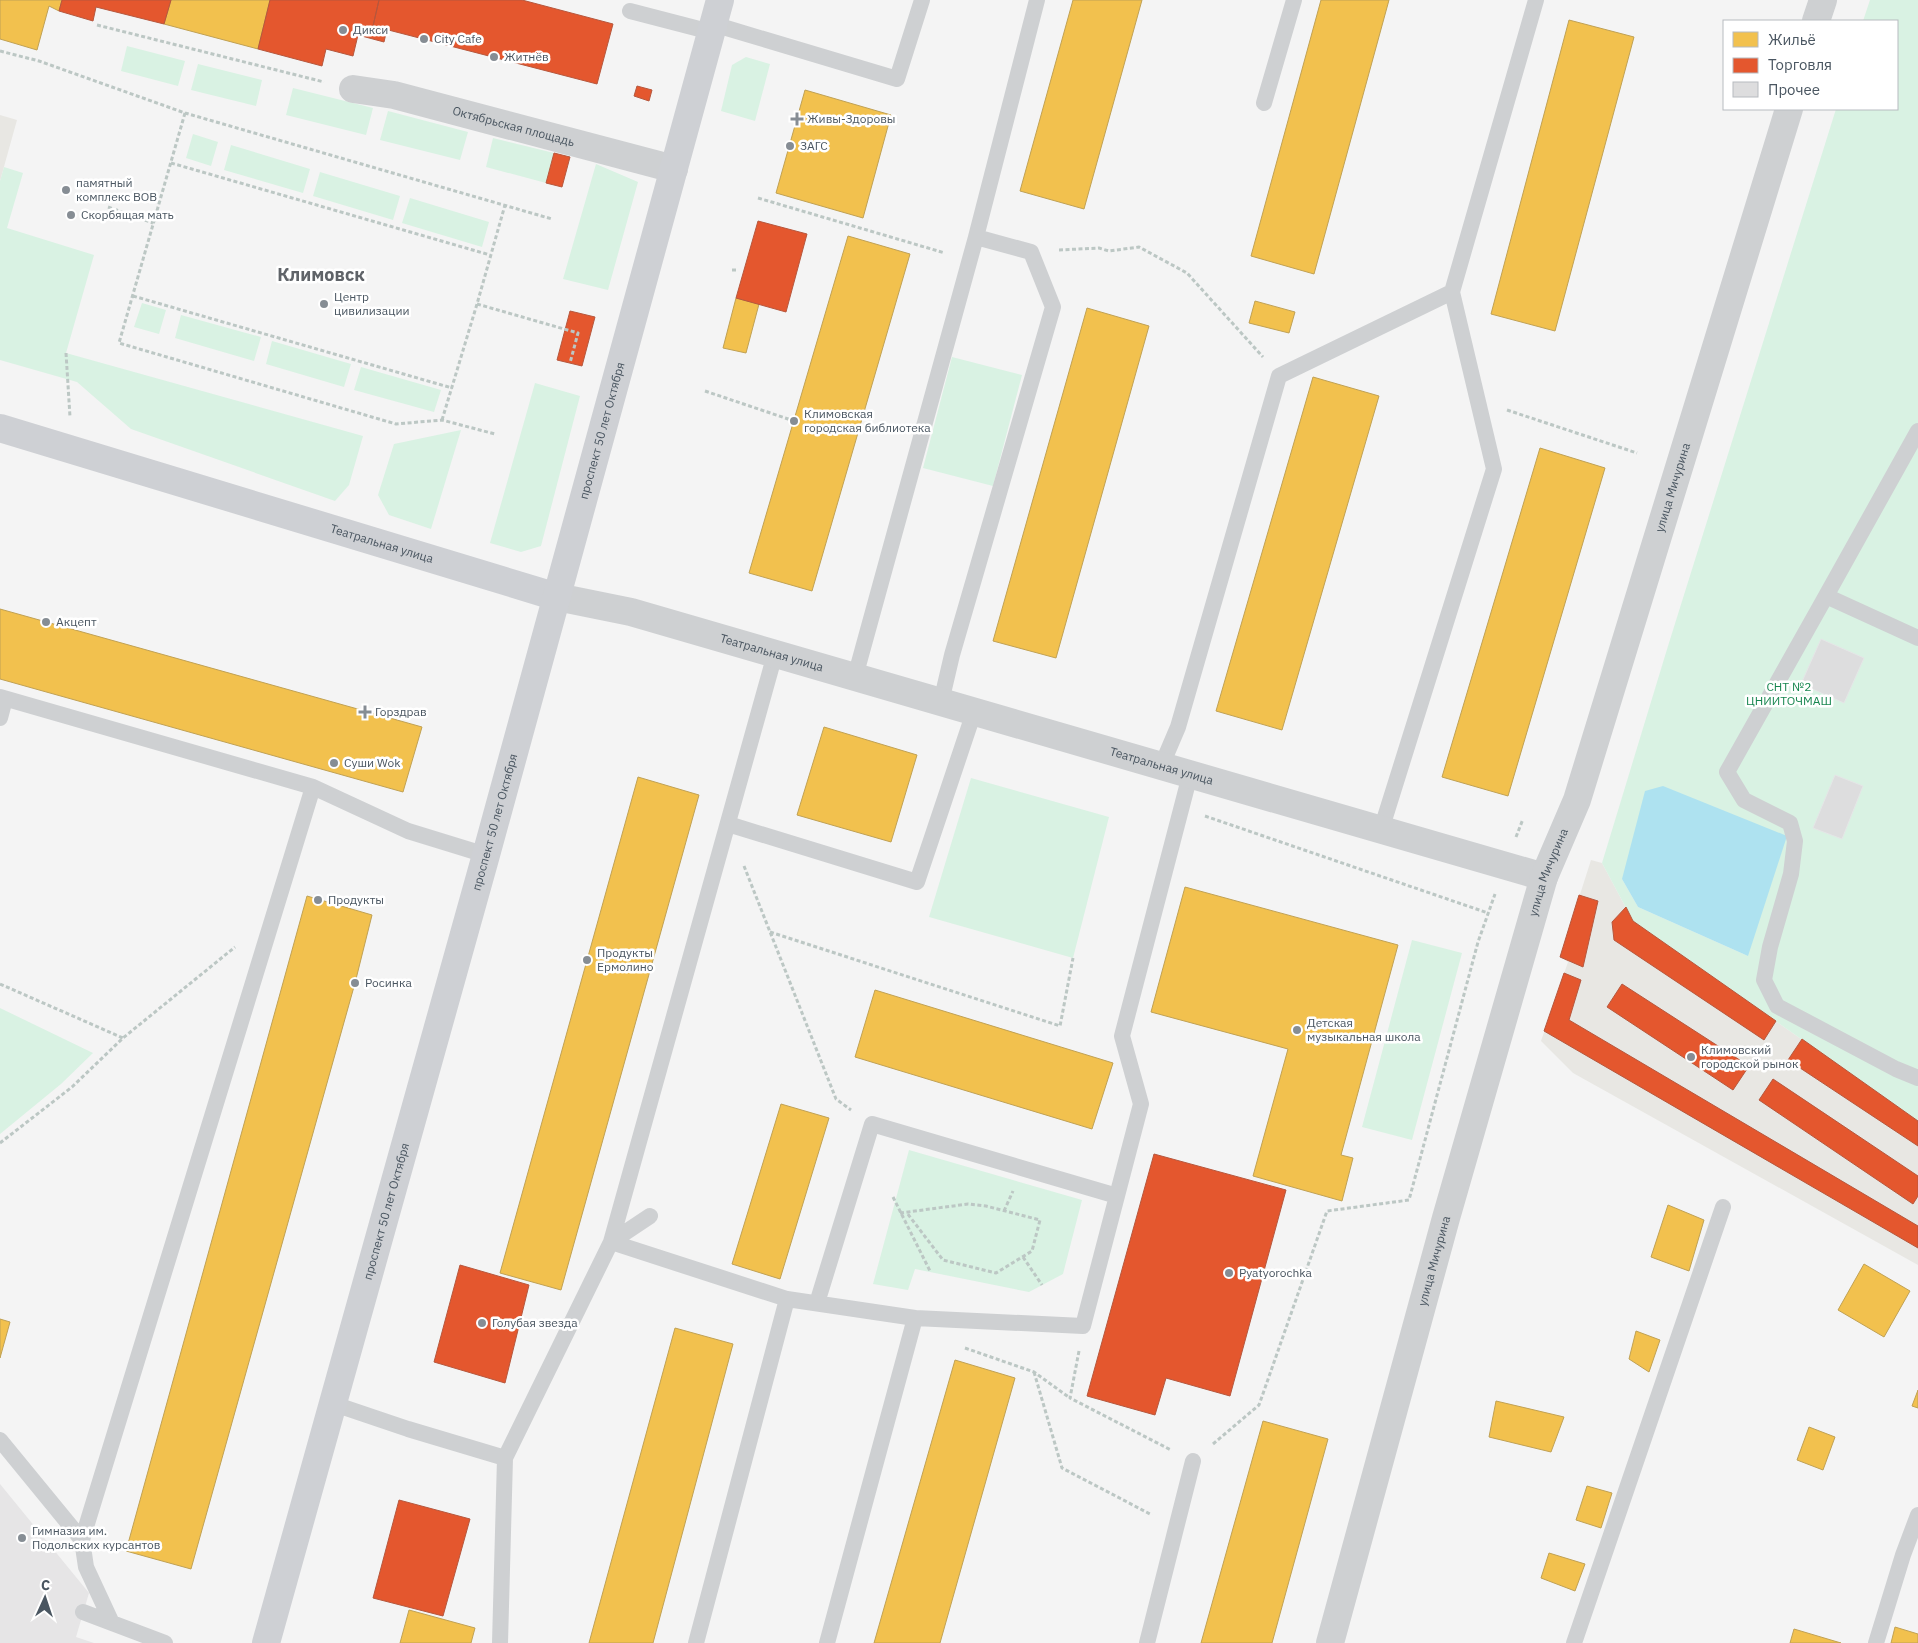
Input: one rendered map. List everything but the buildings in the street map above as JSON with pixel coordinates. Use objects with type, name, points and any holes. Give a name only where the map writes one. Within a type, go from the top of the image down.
[{"type":"main road","name":"проспект 50 лет Октября","points":[[266,1643],[486,855],[715,19]]},
{"type":"main road","name":"Театральная улица","points":[[0,428],[557,596]]},
{"type":"street","points":[[1816,20],[1823,0]]},
{"type":"street","name":"Октябрьская площадь","points":[[353,89],[394,95],[674,169]]},
{"type":"street","name":"улица Мичурина","points":[[1330,1643],[1446,1218],[1544,877],[1577,800],[1789,110]]},
{"type":"street","name":"Театральная улица","points":[[557,596],[631,612],[1544,877]]},
{"type":"lane","points":[[630,11],[715,19],[897,79],[922,0]]},
{"type":"lane","points":[[855,677],[970,260],[1037,0]]},
{"type":"lane","points":[[1264,103],[1294,0]]},
{"type":"lane","points":[[1381,830],[1494,469],[1452,292],[1536,0]]},
{"type":"lane","points":[[941,702],[952,655],[1053,307],[1031,252],[976,237]]},
{"type":"lane","points":[[1162,767],[1178,727],[1279,376],[1452,292]]},
{"type":"lane","points":[[1918,431],[1726,772],[1744,800],[1790,823],[1795,841],[1791,874],[1770,946],[1764,980],[1777,1006],[1896,1069],[1918,1078]]},
{"type":"lane","points":[[1826,596],[1918,638]]},
{"type":"lane","points":[[500,1643],[505,1458],[611,1242],[775,654]]},
{"type":"lane","points":[[0,718],[3,698],[313,787],[408,831],[486,855]]},
{"type":"lane","points":[[728,824],[917,882],[974,712]]},
{"type":"lane","points":[[611,1242],[787,1299],[914,1318],[1084,1326],[1141,1104],[1122,1036],[1190,775]]},
{"type":"lane","points":[[112,1622],[86,1568],[82,1540],[313,787]]},
{"type":"lane","points":[[817,1303],[872,1124],[1117,1196]]},
{"type":"lane","points":[[1574,1643],[1723,1207]]},
{"type":"lane","points":[[611,1242],[650,1216]]},
{"type":"lane","points":[[696,1643],[787,1299]]},
{"type":"lane","points":[[827,1643],[914,1318]]},
{"type":"lane","points":[[334,1404],[408,1429],[505,1458]]},
{"type":"lane","points":[[0,1440],[82,1540]]},
{"type":"lane","points":[[1147,1643],[1193,1462]]},
{"type":"lane","points":[[1876,1643],[1903,1555],[1918,1515]]},
{"type":"lane","points":[[83,1612],[165,1643]]},
{"type":"path","points":[[97,25],[353,89]]},
{"type":"path","points":[[0,50],[39,61],[186,113],[552,219]]},
{"type":"path","points":[[186,113],[119,343],[396,424],[442,420],[495,434]]},
{"type":"path","points":[[171,163],[490,255]]},
{"type":"path","points":[[758,198],[970,260]]},
{"type":"path","points":[[442,420],[505,205]]},
{"type":"path","points":[[108,207],[153,223]]},
{"type":"path","points":[[1031,252],[1139,247],[1187,273],[1279,376]]},
{"type":"path","points":[[732,270],[737,270]]},
{"type":"path","points":[[133,296],[452,388]]},
{"type":"path","points":[[477,304],[578,333],[570,363]]},
{"type":"path","points":[[66,352],[72,449]]},
{"type":"path","points":[[705,391],[794,421]]},
{"type":"path","points":[[1478,400],[1637,453]]},
{"type":"path","points":[[1182,808],[1488,913]]},
{"type":"path","points":[[964,1348],[1034,1372],[1070,1398],[1193,1462],[1259,1405],[1327,1211],[1409,1200],[1478,942],[1523,819]]},
{"type":"path","points":[[728,824],[836,1099],[872,1124]]},
{"type":"path","points":[[0,1143],[72,1087],[123,1038],[274,915]]},
{"type":"path","points":[[770,932],[1060,1026],[1073,958]]},
{"type":"path","points":[[0,984],[123,1038]]},
{"type":"path","points":[[1004,1211],[1014,1189]]},
{"type":"path","points":[[893,1197],[930,1271]]},
{"type":"path","points":[[900,1213],[968,1204],[1040,1220],[1032,1251],[996,1273],[943,1260],[907,1213]]},
{"type":"path","points":[[1023,1257],[1042,1285]]},
{"type":"path","points":[[1070,1398],[1084,1326]]},
{"type":"path","points":[[1034,1372],[1062,1468],[1176,1528]]},
{"type":"shaded area","points":[[0,115],[17,120],[0,181]]},
{"type":"shaded area","name":"Климовский городской рынок","points":[[1591,860],[1602,863],[1633,921],[1918,1121],[1918,1265],[1573,1073],[1541,1041],[1568,962],[1560,957]]},
{"type":"shaded area","name":"Гимназия им. Подольских курсантов","points":[[0,1484],[89,1593],[76,1637],[94,1643],[0,1643]]},
{"type":"green space","name":"СНТ №2 ЦНИИТОЧМАШ","points":[[1870,0],[1918,0],[1918,1121],[1633,921],[1602,863],[1836,110],[1898,110],[1898,20],[1863,20]],"holes":[[[1622,879],[1748,956],[1638,907]]]},
{"type":"green space","points":[[127,46],[185,61],[178,86],[121,71]]},
{"type":"green space","points":[[746,57],[770,64],[755,121],[721,111],[732,65]]},
{"type":"green space","points":[[198,64],[262,80],[256,106],[191,90]]},
{"type":"green space","points":[[293,88],[373,108],[366,135],[286,115]]},
{"type":"green space","points":[[388,111],[468,132],[460,160],[380,140]]},
{"type":"green space","points":[[193,134],[218,142],[211,166],[186,158]]},
{"type":"green space","points":[[493,138],[554,153],[546,183],[486,167]]},
{"type":"green space","points":[[231,145],[310,169],[303,193],[224,170]]},
{"type":"green space","points":[[596,164],[638,182],[608,290],[563,279]]},
{"type":"green space","points":[[4,167],[23,173],[7,228],[94,255],[66,353],[363,436],[349,485],[335,501],[131,429],[77,382],[0,360],[0,181]]},
{"type":"green space","points":[[320,172],[400,196],[393,220],[313,196]]},
{"type":"green space","points":[[410,198],[489,222],[482,247],[402,223]]},
{"type":"green space","points":[[142,303],[166,310],[159,334],[134,327]]},
{"type":"green space","points":[[181,315],[261,337],[254,361],[175,338]]},
{"type":"green space","points":[[272,341],[351,364],[344,387],[266,364]]},
{"type":"green space","points":[[952,357],[1022,375],[993,486],[923,468]]},
{"type":"green space","points":[[361,367],[441,390],[434,412],[354,390]]},
{"type":"green space","points":[[535,383],[580,396],[541,546],[521,552],[490,543]]},
{"type":"green space","points":[[461,430],[431,529],[389,515],[378,495],[394,444]]},
{"type":"green space","points":[[971,778],[1109,817],[1073,958],[929,917]]},
{"type":"green space","points":[[1412,940],[1462,953],[1412,1140],[1362,1127]]},
{"type":"green space","points":[[0,1008],[93,1053],[61,1084],[0,1134]]},
{"type":"green space","points":[[909,1150],[1082,1200],[1063,1274],[1029,1292],[915,1269],[908,1290],[873,1284]]},
{"type":"water","points":[[1663,786],[1787,836],[1748,956],[1638,907],[1622,879],[1645,791]]},
{"type":"place","name":"Дикси","points":[[343,30]]},
{"type":"place","name":"City Cafe","points":[[424,39]]},
{"type":"place","name":"Житнёв","points":[[494,57]]},
{"type":"place","name":"Живы-Здоровы","points":[[797,119]]},
{"type":"place","name":"ЗАГС","points":[[790,146]]},
{"type":"place","name":"памятный комплекс ВОВ","points":[[66,190]]},
{"type":"place","name":"Скорбящая мать","points":[[71,215]]},
{"type":"place","name":"Центр цивилизации","points":[[324,304]]},
{"type":"place","name":"Климовская городская библиотека","points":[[794,421]]},
{"type":"place","name":"Акцепт","points":[[46,622]]},
{"type":"place","name":"Горздрав","points":[[365,712]]},
{"type":"place","name":"Суши Wok","points":[[334,763]]},
{"type":"place","name":"Продукты","points":[[318,900]]},
{"type":"place","name":"Продукты Ермолино","points":[[587,960]]},
{"type":"place","name":"Росинка","points":[[355,983]]},
{"type":"place","name":"Детская музыкальная школа","points":[[1297,1030]]},
{"type":"place","name":"Климовский городской рынок","points":[[1691,1057]]},
{"type":"place","name":"Pyatyorochka","points":[[1229,1273]]},
{"type":"place","name":"Голубая звезда","points":[[482,1323]]},
{"type":"place","name":"Гимназия им. Подольских курсантов","points":[[22,1538]]},
{"type":"district","name":"Климовск","points":[[321,275]]}]
